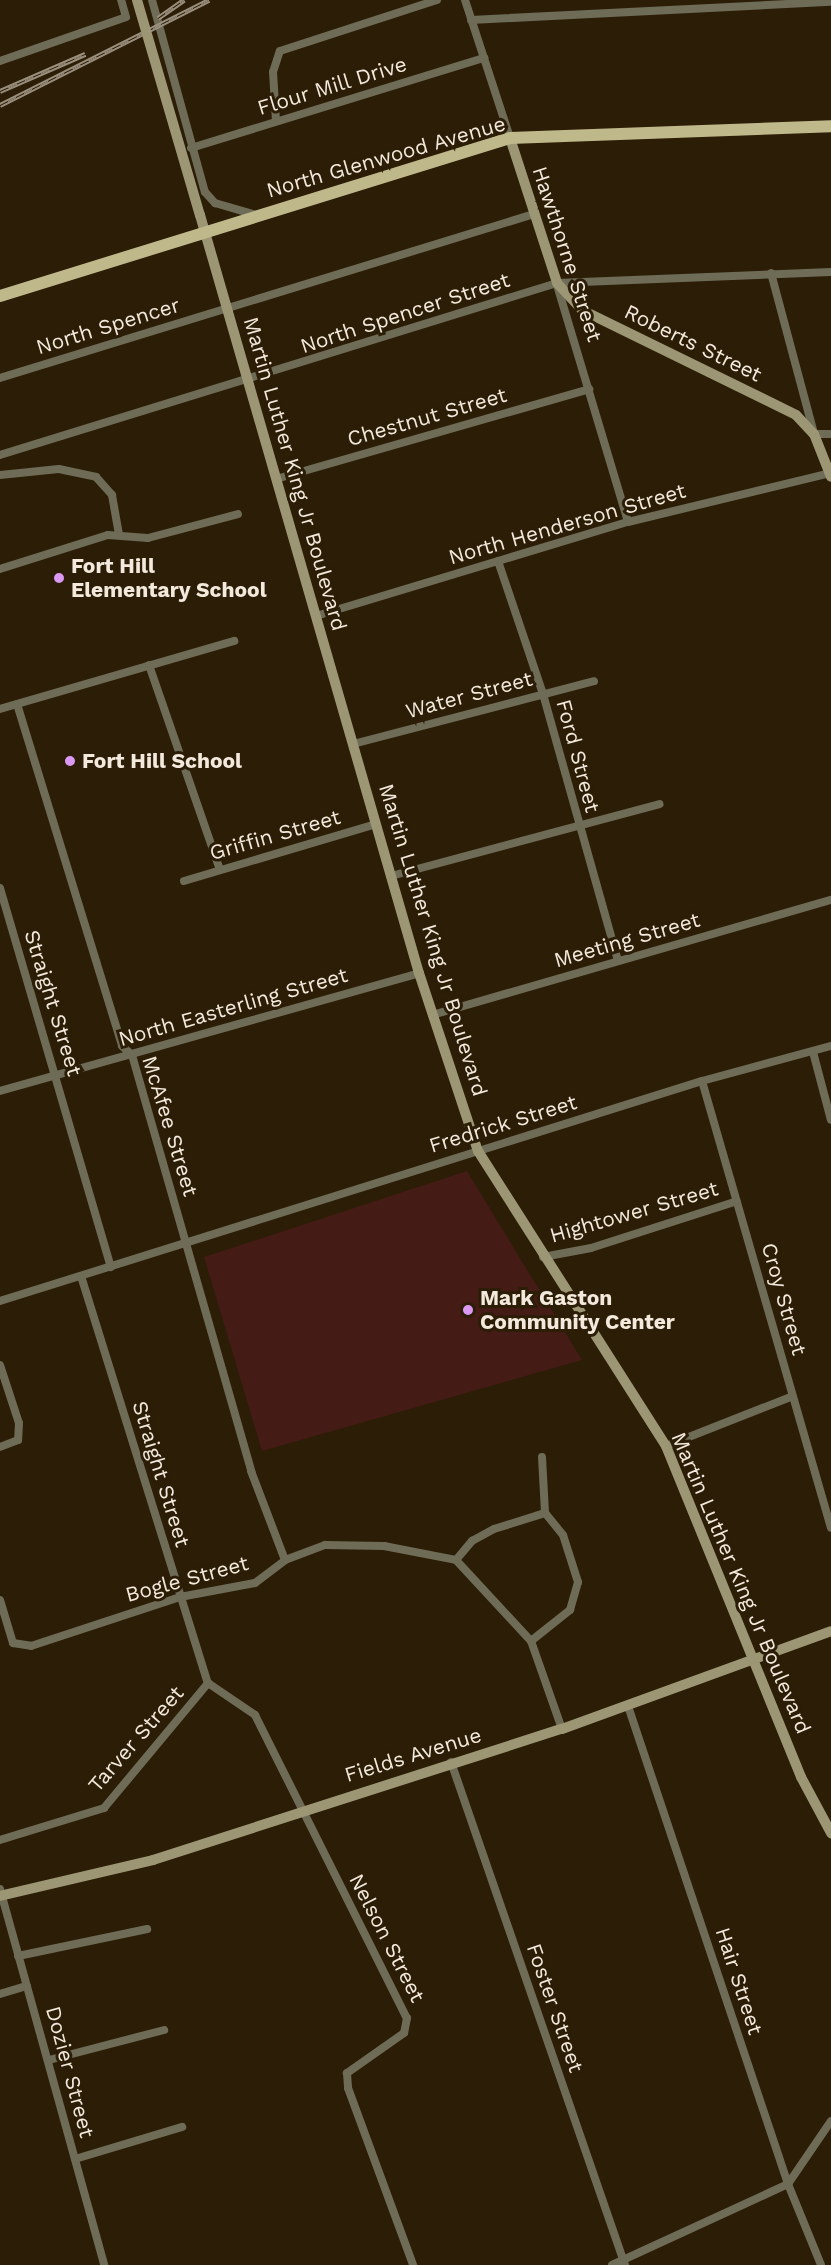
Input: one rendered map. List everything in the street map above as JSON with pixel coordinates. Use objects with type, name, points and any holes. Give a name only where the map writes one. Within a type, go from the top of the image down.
[{"type":"main road","name":"North Glenwood Avenue","points":[[0,296],[510,138],[831,126]]},
{"type":"street","points":[[0,61],[31,54],[126,17],[121,0]]},
{"type":"street","name":"Martin Luther King Jr Boulevard","points":[[137,0],[419,973],[478,1151],[542,1257],[666,1446],[757,1658],[801,1777],[831,1833]]},
{"type":"street","points":[[152,0],[205,192],[215,203],[256,215]]},
{"type":"street","points":[[276,121],[273,72],[280,51],[437,0]]},
{"type":"street","name":"Hawthorne Street","points":[[465,0],[557,283],[628,522]]},
{"type":"street","points":[[471,20],[831,2]]},
{"type":"street","name":"Flour Mill Drive","points":[[191,148],[484,58]]},
{"type":"street","name":"North Spencer","points":[[0,378],[534,214]]},
{"type":"street","name":"North Spencer Street","points":[[0,455],[248,383],[557,283],[831,272]]},
{"type":"street","points":[[771,273],[814,434],[831,475]]},
{"type":"street","name":"Roberts Street","points":[[557,283],[582,310],[795,415],[814,434]]},
{"type":"street","name":"Chestnut Street","points":[[276,479],[589,389]]},
{"type":"street","points":[[814,434],[831,434]]},
{"type":"street","points":[[0,475],[59,469],[96,477],[112,495],[119,533]]},
{"type":"street","name":"North Henderson Street","points":[[316,616],[628,522],[831,475]]},
{"type":"street","points":[[0,568],[119,533],[148,538],[238,514]]},
{"type":"street","name":"Ford Street","points":[[498,561],[543,694],[578,826],[618,961]]},
{"type":"street","points":[[0,709],[234,641]]},
{"type":"street","points":[[149,665],[220,870]]},
{"type":"street","name":"Water Street","points":[[353,744],[594,681]]},
{"type":"street","name":"McAfee Street","points":[[17,704],[122,1046],[132,1055],[251,1471],[285,1560]]},
{"type":"street","points":[[391,876],[660,804]]},
{"type":"street","name":"Griffin Street","points":[[184,881],[376,824]]},
{"type":"street","name":"Straight Street","points":[[0,888],[57,1075],[111,1267]]},
{"type":"street","name":"Meeting Street","points":[[432,1015],[831,900]]},
{"type":"street","name":"North Easterling Street","points":[[0,1091],[419,973]]},
{"type":"street","name":"Fredrick Street","points":[[0,1301],[702,1081],[831,1047]]},
{"type":"street","points":[[813,1052],[831,1120]]},
{"type":"street","name":"Croy Street","points":[[702,1081],[831,1528]]},
{"type":"street","name":"Hightower Street","points":[[542,1257],[591,1248],[737,1201]]},
{"type":"street","name":"Straight Street","points":[[81,1276],[208,1683]]},
{"type":"street","points":[[0,1365],[19,1423],[18,1440],[0,1447]]},
{"type":"street","points":[[666,1446],[793,1396]]},
{"type":"street","points":[[531,1641],[570,1610],[578,1582],[563,1535],[545,1514],[542,1457]]},
{"type":"street","points":[[545,1514],[494,1529],[472,1541],[456,1560],[531,1641],[562,1729]]},
{"type":"street","name":"Bogle Street","points":[[0,1600],[13,1643],[31,1646],[180,1597],[255,1583],[285,1560],[325,1545],[384,1546],[456,1560]]},
{"type":"street","name":"Fields Avenue","points":[[1,1894],[131,1867],[451,1762],[562,1729],[831,1631]]},
{"type":"street","name":"Tarver Street","points":[[0,1840],[104,1808],[208,1683],[255,1715],[302,1810]]},
{"type":"street","name":"Hair Street","points":[[628,1706],[788,2184],[821,2265]]},
{"type":"street","name":"Foster Street","points":[[451,1762],[624,2263]]},
{"type":"street","name":"Nelson Street","points":[[302,1810],[407,2018],[404,2032],[347,2073],[348,2088],[413,2265]]},
{"type":"street","name":"Dozier Street","points":[[1,1894],[50,2060],[104,2265]]},
{"type":"street","points":[[18,1956],[147,1929]]},
{"type":"street","points":[[0,1994],[27,1986]]},
{"type":"street","points":[[50,2060],[164,2030]]},
{"type":"street","points":[[612,2265],[624,2263],[788,2184],[831,2121]]},
{"type":"street","points":[[75,2159],[182,2127]]},
{"type":"shaded area","points":[[467,1171],[582,1360],[262,1451],[204,1257]]},
{"type":"railway","points":[[158,18],[184,0]]},
{"type":"railway","points":[[0,105],[209,0]]},
{"type":"railway","points":[[0,91],[85,54]]},
{"type":"place","name":"Fort Hill Elementary School","points":[[59,578]]},
{"type":"place","name":"Fort Hill School","points":[[70,761]]},
{"type":"place","name":"Mark Gaston Community Center","points":[[468,1310]]}]
